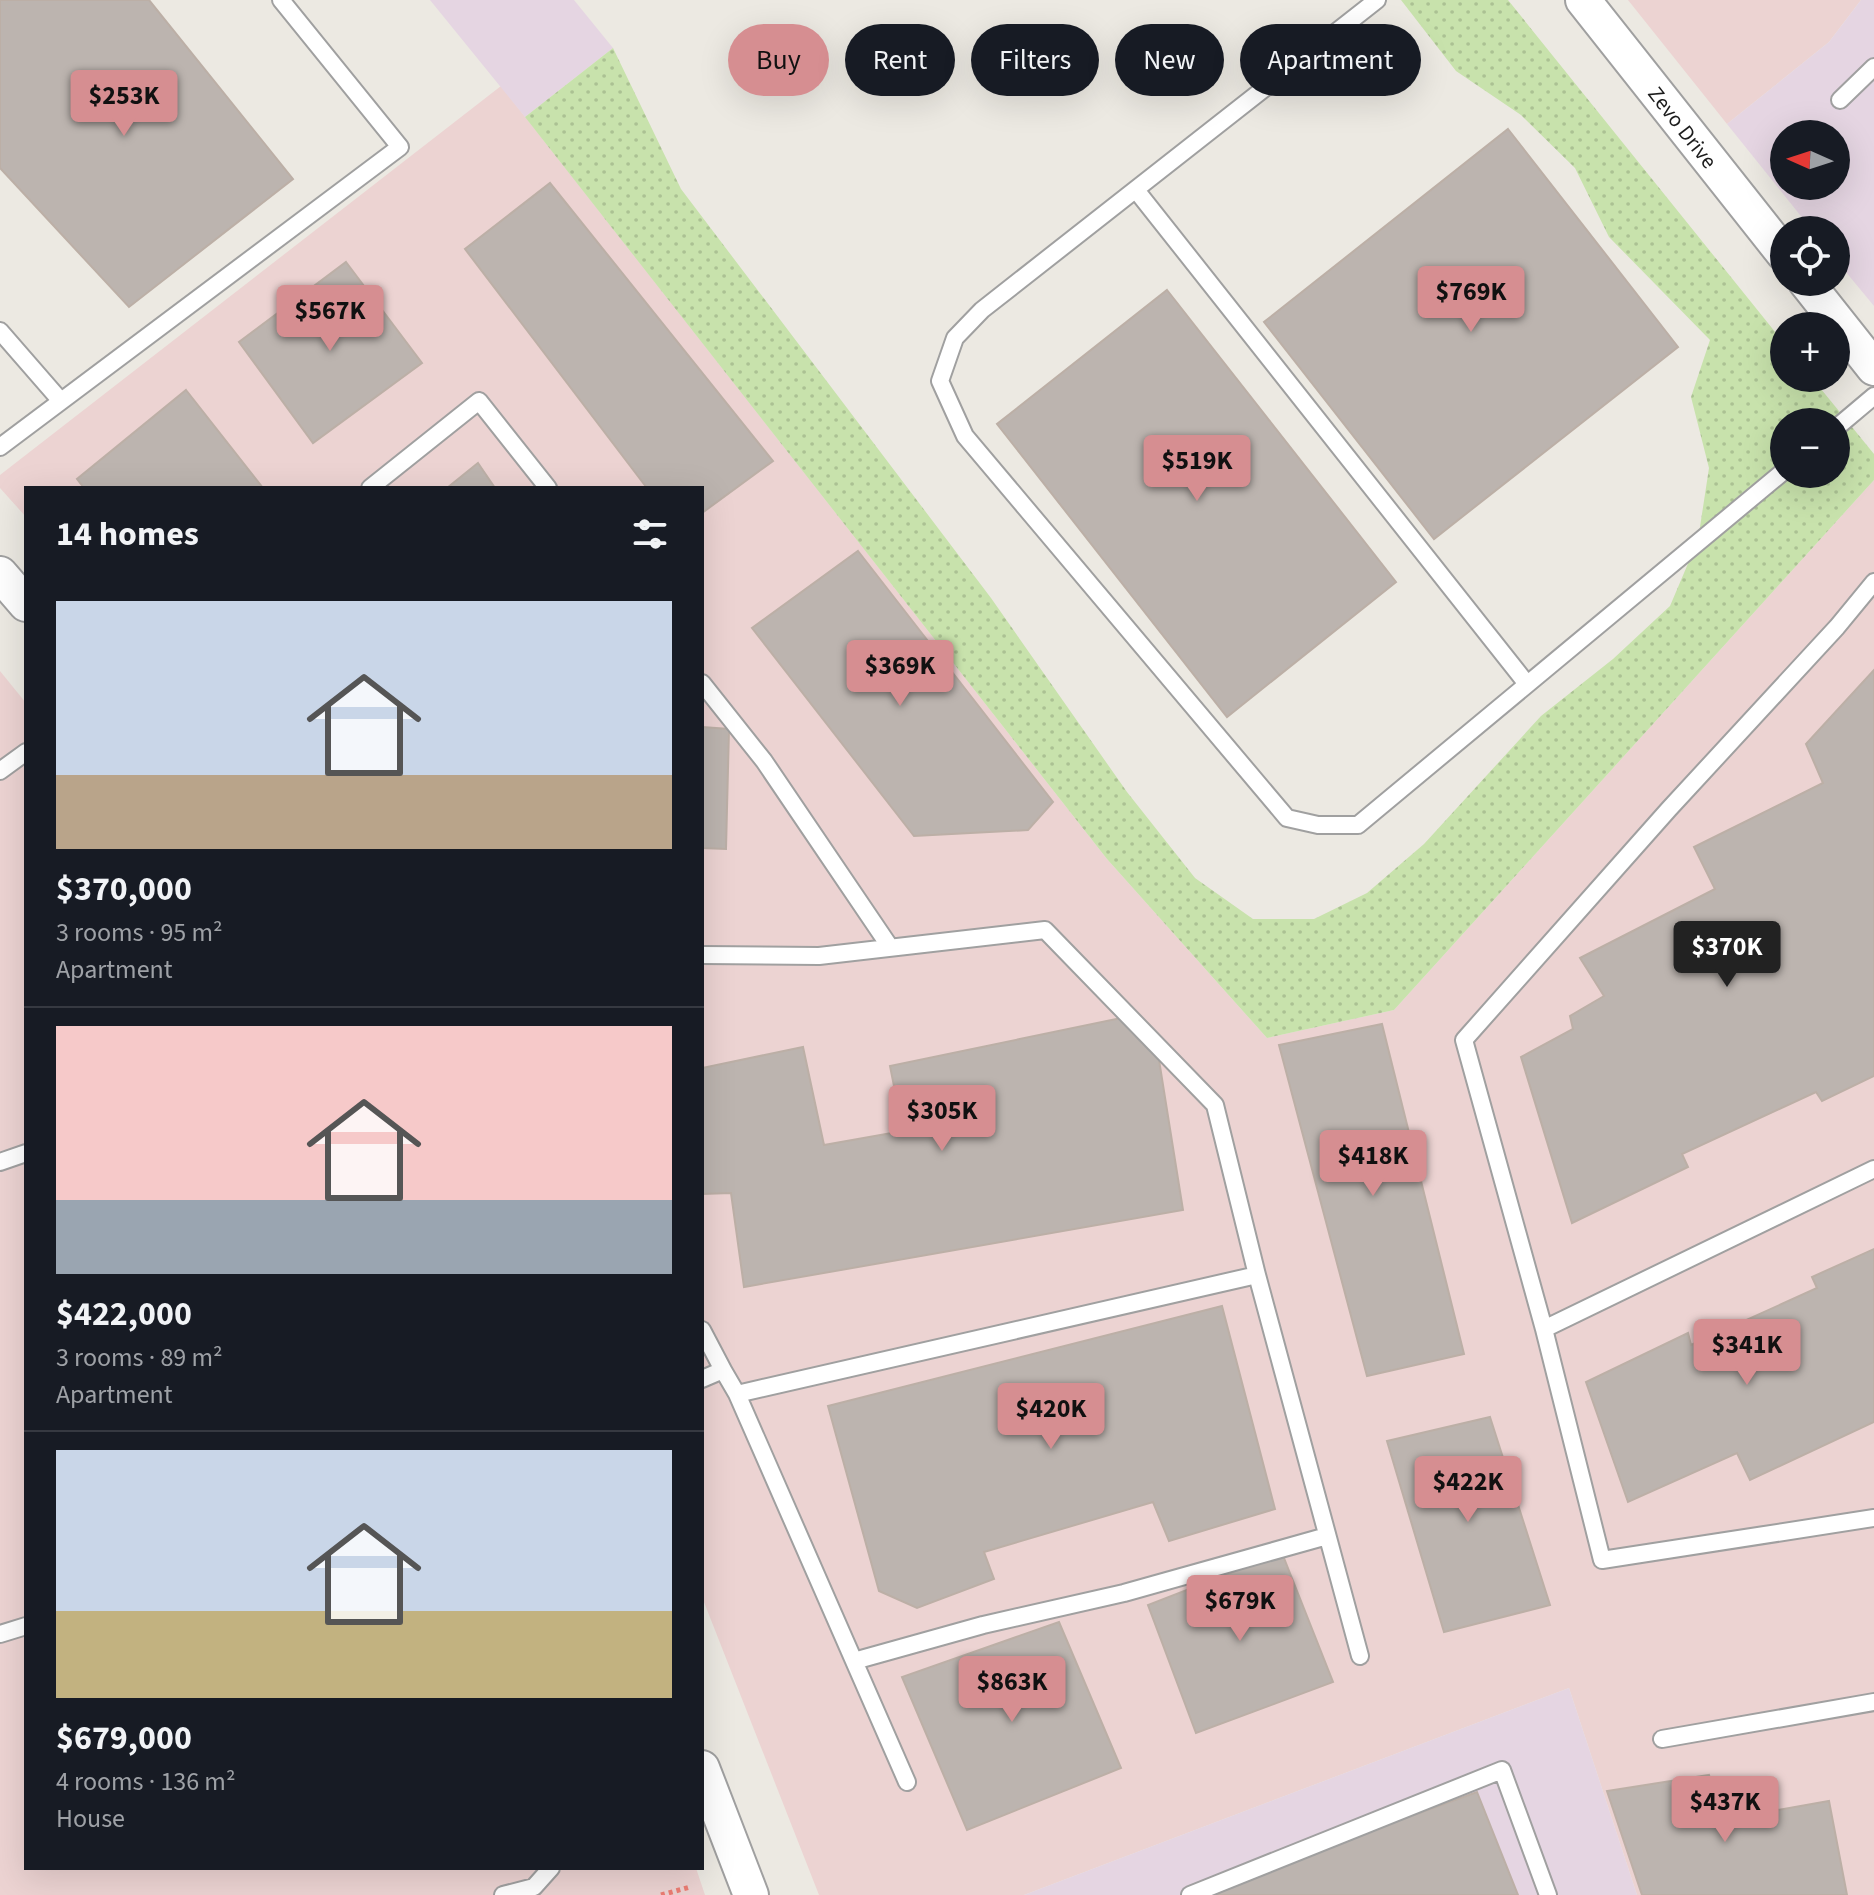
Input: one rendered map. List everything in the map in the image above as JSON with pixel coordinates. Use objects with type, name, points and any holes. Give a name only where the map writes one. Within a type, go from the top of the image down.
[{"type":"street","name":"Zevo Drive","points":[[1583,0],[1770,236]]},
{"type":"street","points":[[1818,296],[1873,362]]},
{"type":"street","points":[[0,574],[24,602]]},
{"type":"street","points":[[704,1778],[751,1895]]},
{"type":"lane","points":[[0,447],[400,147],[281,0]]},
{"type":"lane","points":[[1377,0],[982,310],[955,338],[940,381],[965,436],[1287,818],[1318,825],[1358,825],[1770,483]]},
{"type":"lane","points":[[1840,100],[1874,67]]},
{"type":"lane","points":[[1136,190],[1527,684]]},
{"type":"lane","points":[[0,331],[60,400]]},
{"type":"lane","points":[[1850,416],[1874,396]]},
{"type":"lane","points":[[373,486],[479,401],[546,486]]},
{"type":"lane","points":[[1874,582],[1837,627],[1669,809],[1464,1040],[1544,1329],[1602,1560],[1874,1518]]},
{"type":"lane","points":[[704,686],[764,761],[890,947]]},
{"type":"lane","points":[[0,771],[24,753]]},
{"type":"lane","points":[[704,955],[819,956],[1045,930],[1215,1105],[1257,1275],[1360,1656]]},
{"type":"lane","points":[[0,1162],[24,1154]]},
{"type":"lane","points":[[1544,1329],[1874,1169]]},
{"type":"lane","points":[[737,1394],[1257,1275]]},
{"type":"lane","points":[[704,1334],[737,1394],[907,1782]]},
{"type":"lane","points":[[704,1378],[723,1370]]},
{"type":"lane","points":[[854,1661],[983,1625],[1124,1593],[1327,1536]]},
{"type":"lane","points":[[0,1634],[24,1627]]},
{"type":"lane","points":[[1662,1739],[1874,1702]]},
{"type":"lane","points":[[1190,1895],[1502,1770],[1548,1895]]},
{"type":"lane","points":[[503,1895],[534,1887],[549,1870]]},
{"type":"path","points":[[661,1895],[690,1887]]},
{"type":"shaded area","points":[[430,0],[574,0],[613,48],[525,117]]},
{"type":"shaded area","points":[[1628,0],[1861,0],[1829,42],[1727,124]]},
{"type":"shaded area","points":[[1861,0],[1874,0],[1874,306],[1850,277],[1850,216],[1801,216],[1788,200],[1850,200],[1850,120],[1770,120],[1770,178],[1727,124],[1829,42]]},
{"type":"shaded area","points":[[501,86],[1107,859],[1267,1038],[1394,1010],[1874,480],[1874,1895],[1637,1895],[1569,1688],[1024,1895],[819,1895],[704,1602],[704,486],[24,486],[24,515],[0,488],[0,475]]},
{"type":"shaded area","points":[[0,671],[24,701],[24,1870],[697,1870],[705,1895],[0,1895]]},
{"type":"shaded area","points":[[1569,1688],[1637,1895],[1024,1895]]},
{"type":"green space","points":[[1401,0],[1508,0],[1770,326],[1770,392],[1823,392],[1836,408],[1770,408],[1770,488],[1850,488],[1850,425],[1874,454],[1874,480],[1394,1010],[1267,1038],[1107,859],[525,117],[613,48],[681,189],[991,598],[1127,792],[1195,878],[1253,919],[1314,919],[1367,893],[1424,844],[1541,716],[1613,659],[1670,606],[1698,540],[1709,468],[1691,397],[1710,340],[1609,237],[1575,168],[1521,115],[1456,71]]},
{"type":"building","points":[[0,0],[149,0],[293,179],[129,307],[0,168]]},
{"type":"building","points":[[1508,129],[1678,347],[1434,539],[1264,322]]},
{"type":"building","points":[[550,183],[773,461],[704,512],[704,486],[645,486],[465,249]]},
{"type":"building","points":[[346,262],[422,363],[313,443],[239,342]]},
{"type":"building","points":[[1167,290],[1396,582],[1227,717],[997,424]]},
{"type":"building","points":[[186,390],[261,486],[82,486],[77,479]]},
{"type":"building","points":[[478,463],[494,486],[449,486]]},
{"type":"building","points":[[858,551],[1053,802],[1028,830],[914,836],[752,628]]},
{"type":"building","points":[[1874,670],[1874,1076],[1822,1101],[1816,1092],[1682,1154],[1688,1167],[1572,1223],[1521,1057],[1573,1029],[1570,1016],[1604,996],[1580,958],[1715,889],[1694,847],[1823,783],[1806,744]]},
{"type":"building","points":[[704,727],[729,729],[726,849],[704,848]]},
{"type":"building","points":[[1126,1017],[1159,1060],[1183,1210],[744,1287],[731,1193],[704,1194],[704,1068],[803,1047],[824,1145],[903,1131],[890,1066]]},
{"type":"building","points":[[1382,1024],[1464,1354],[1367,1376],[1279,1045]]},
{"type":"building","points":[[1874,1249],[1874,1422],[1750,1480],[1737,1453],[1628,1502],[1586,1382],[1688,1333],[1691,1345],[1817,1288],[1812,1277]]},
{"type":"building","points":[[1222,1306],[1275,1509],[1169,1541],[1153,1502],[984,1552],[994,1579],[917,1608],[879,1591],[828,1406]]},
{"type":"building","points":[[1490,1417],[1550,1605],[1444,1632],[1387,1441]]},
{"type":"building","points":[[1282,1553],[1333,1682],[1196,1733],[1148,1605]]},
{"type":"building","points":[[1059,1622],[1121,1768],[967,1830],[902,1677]]},
{"type":"building","points":[[1709,1775],[1721,1820],[1829,1801],[1847,1895],[1642,1895],[1607,1791]]},
{"type":"building","points":[[1477,1792],[1518,1895],[1216,1895],[1244,1877]]}]
